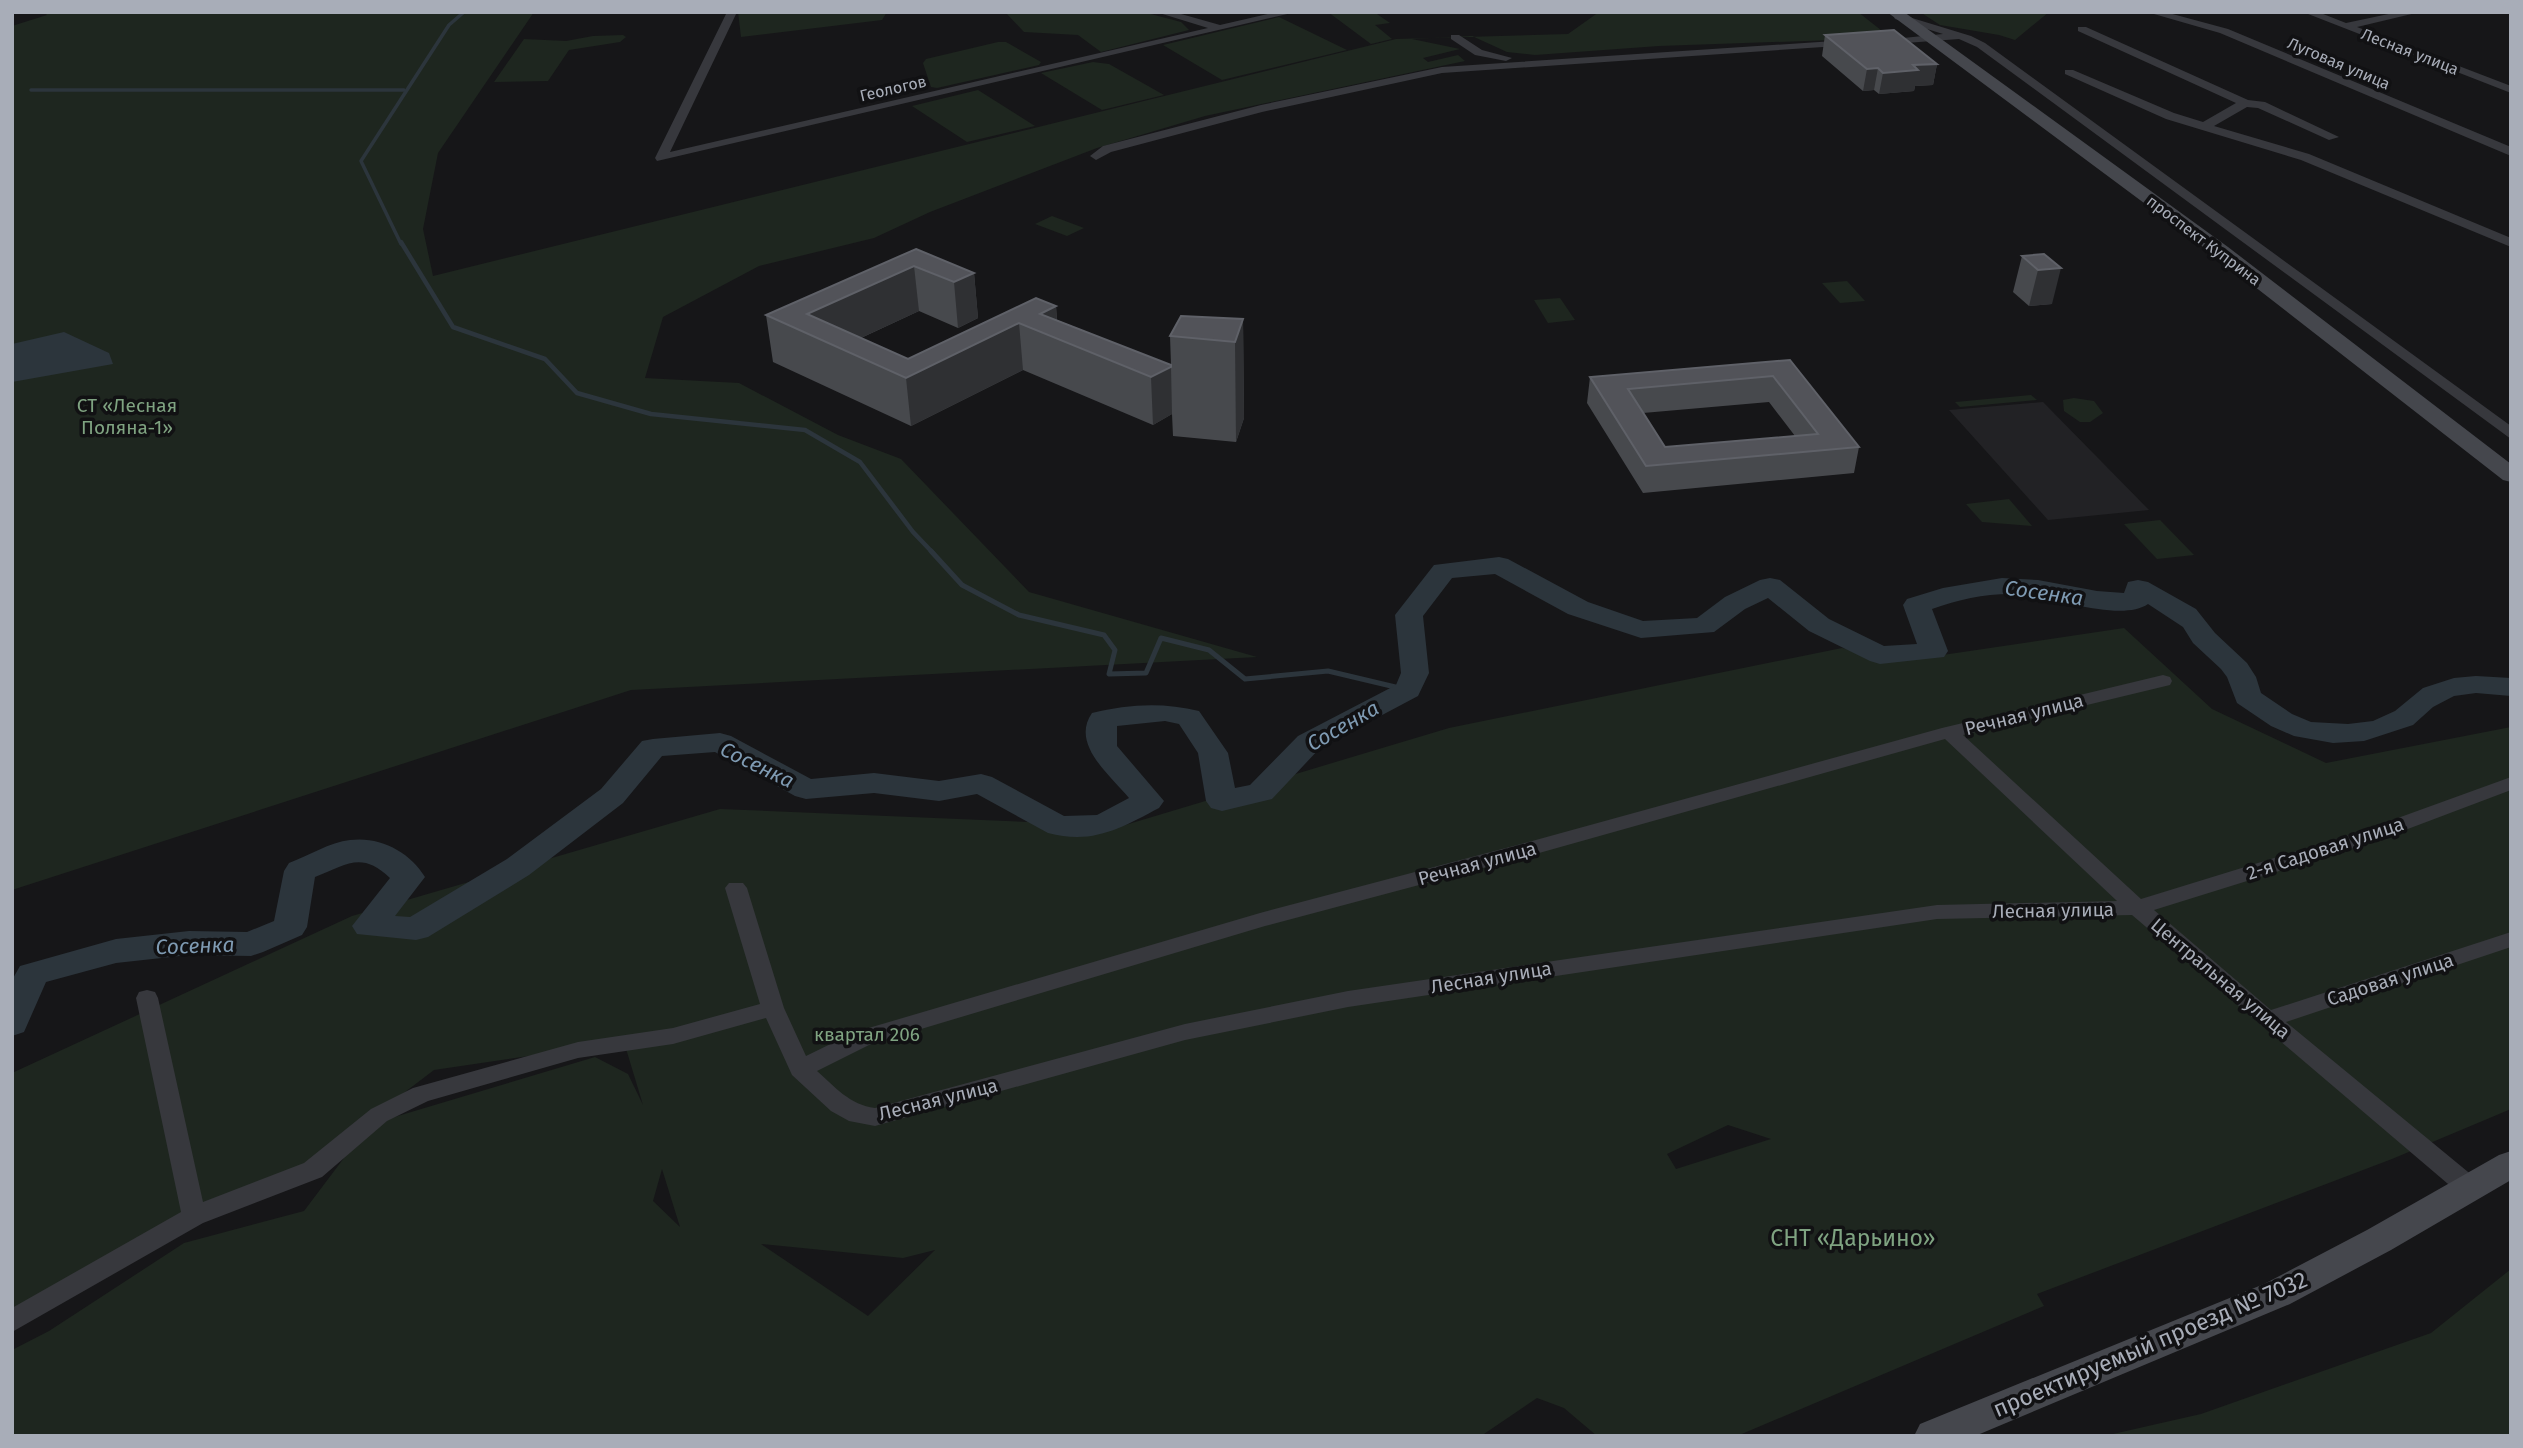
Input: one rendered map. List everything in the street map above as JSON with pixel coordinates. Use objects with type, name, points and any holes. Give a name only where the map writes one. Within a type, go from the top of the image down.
[{"type":"main road","name":"проспект Куприна","points":[[1897,14],[2221,251],[2511,475]]},
{"type":"main road","name":"проектируемый проезд № 7032","points":[[1934,1436],[2277,1294],[2511,1164]]},
{"type":"street","name":"Геологов","points":[[732,12],[661,158],[1291,12]]},
{"type":"street","points":[[1161,12],[1220,29]]},
{"type":"street","name":"Луговая улица","points":[[2152,12],[2224,31],[2511,152]]},
{"type":"street","name":"Лесная улица","points":[[2308,12],[2511,90]]},
{"type":"street","points":[[2345,26],[2415,12]]},
{"type":"street","points":[[1897,14],[1975,41],[2511,434]]},
{"type":"street","points":[[2082,29],[2245,103],[2261,105],[2333,137]]},
{"type":"street","points":[[1876,43],[1904,43],[1958,36]]},
{"type":"street","points":[[1455,37],[1479,53],[1507,58],[1741,47],[1744,49]]},
{"type":"street","points":[[1096,156],[1107,149],[1261,109],[1442,70],[1863,43]]},
{"type":"street","points":[[2069,72],[2169,116],[2305,157],[2511,243]]},
{"type":"street","points":[[2490,82],[2511,78]]},
{"type":"street","points":[[2206,126],[2245,103]]},
{"type":"street","name":"Речная улица","points":[[800,1069],[863,1038],[1260,920],[1525,850],[1949,732],[2163,681]]},
{"type":"street","name":"Центральная улица","points":[[1949,732],[2014,799],[2137,908],[2470,1188]]},
{"type":"street","name":"2-я Садовая улица","points":[[2137,908],[2369,836],[2511,783]]},
{"type":"street","points":[[736,888],[773,1008],[800,1069]]},
{"type":"street","name":"Лесная улица","points":[[800,1069],[839,1105],[857,1115],[875,1118],[1185,1032],[1348,999],[1937,912],[2137,908]]},
{"type":"street","name":"Садовая улица","points":[[2269,1019],[2511,939]]},
{"type":"street","points":[[147,998],[194,1216]]},
{"type":"street","points":[[12,1321],[194,1216],[313,1170],[379,1115],[421,1094],[578,1050],[673,1036],[773,1008]]},
{"type":"shaded area","points":[[64,332],[109,353],[113,364],[12,382],[12,344]]},
{"type":"shaded area","points":[[2043,402],[2149,510],[2048,520],[1949,410]]},
{"type":"green space","name":"СТ «Лесная Поляна-1»","points":[[44,12],[534,12],[438,153],[423,229],[433,276],[1396,39],[1434,38],[1412,39],[1460,49],[1423,58],[1428,62],[1458,55],[1465,61],[1205,116],[1097,148],[930,212],[874,238],[759,266],[663,317],[645,378],[739,383],[838,435],[901,459],[1029,592],[1257,657],[631,690],[12,890],[12,26],[47,15]]},
{"type":"green space","points":[[738,12],[887,12],[882,20],[741,37]]},
{"type":"green space","points":[[1143,12],[1181,22],[1189,30],[1101,52],[1078,35],[1024,32],[1006,13]]},
{"type":"green space","points":[[1328,12],[1374,12],[1390,23],[1375,25],[1392,39],[1371,44]]},
{"type":"green space","points":[[1599,12],[1858,12],[1891,38],[1659,46],[1535,55],[1507,52],[1474,37],[1568,34]]},
{"type":"green space","points":[[1920,12],[2049,12],[2015,40],[1940,25]]},
{"type":"green space","points":[[1279,17],[1347,50],[1222,80],[1163,45]]},
{"type":"green space","points":[[593,36],[626,37],[620,42],[569,50],[548,81],[494,82],[524,39],[566,41]]},
{"type":"green space","points":[[1006,42],[1041,62],[1039,65],[937,88],[931,87],[923,63],[926,59]]},
{"type":"green space","points":[[1093,62],[1109,64],[1164,95],[1102,110],[1041,73]]},
{"type":"green space","points":[[978,90],[1035,126],[967,142],[912,106]]},
{"type":"green space","points":[[1052,216],[1084,228],[1067,236],[1035,224]]},
{"type":"green space","points":[[1847,281],[1865,301],[1840,303],[1822,283]]},
{"type":"green space","points":[[1560,298],[1575,320],[1548,323],[1534,300]]},
{"type":"green space","points":[[2031,395],[2037,400],[1960,407],[1955,402]]},
{"type":"green space","points":[[2074,398],[2094,401],[2103,413],[2090,422],[2080,422],[2064,411],[2063,400]]},
{"type":"green space","points":[[2009,499],[2032,526],[1982,522],[1966,504]]},
{"type":"green space","points":[[2160,520],[2194,555],[2157,559],[2124,524]]},
{"type":"green space","points":[[2124,628],[2212,709],[2326,763],[2511,727],[2511,1109],[2392,1159],[2037,1294],[2044,1306],[1737,1436],[1597,1436],[1564,1408],[1537,1398],[1481,1436],[12,1436],[12,1350],[49,1331],[184,1243],[304,1211],[347,1154],[361,1127],[595,1057],[628,1074],[643,1105],[624,1042],[434,1070],[309,1165],[12,1309],[12,1073],[352,916],[720,809],[1122,826],[1449,728],[1842,648],[1902,661]],"holes":[[[1728,1125],[1771,1139],[1676,1169],[1667,1154]],[[662,1169],[680,1227],[653,1201]],[[761,1244],[903,1258],[935,1250],[868,1316]]]},
{"type":"green space","points":[[2511,1269],[2511,1436],[2104,1436],[2201,1414],[2431,1333]]},
{"type":"building","points":[[1894,30],[1937,64],[1913,65],[1918,70],[1883,73],[1878,68],[1867,69],[1825,35]]},
{"type":"building","points":[[916,249],[974,273],[954,282],[914,266],[807,314],[908,359],[1036,298],[1056,306],[1040,314],[1171,367],[1151,377],[1019,323],[906,378],[766,315]]},
{"type":"building","points":[[2044,254],[2061,268],[2038,270],[2022,256]]},
{"type":"building","points":[[1181,316],[1243,319],[1235,342],[1170,336]]},
{"type":"building","points":[[1790,360],[1859,447],[1646,466],[1590,377]],"holes":[[[1773,376],[1818,434],[1665,447],[1628,389]]]},
{"type":"waterway","points":[[401,244],[361,161],[449,25],[464,12]]},
{"type":"waterway","points":[[31,90],[404,90]]},
{"type":"waterway","points":[[401,242],[453,327],[545,359],[577,393],[651,414],[805,430],[860,462],[913,532],[933,553]]},
{"type":"waterway","points":[[931,551],[962,585],[1019,615],[1104,635],[1115,650],[1109,674],[1146,673],[1161,638],[1209,650],[1245,679],[1328,671],[1408,690]]},
{"type":"waterway","name":"Сосенка","points":[[12,1023],[32,974],[116,951],[189,943],[251,944],[290,927],[300,871],[352,850],[385,855],[409,877],[369,926],[416,929],[518,867],[612,796],[653,748],[720,742],[806,789],[874,783],[939,791],[981,784],[1059,826],[1103,825],[1148,801],[1102,747],[1102,719],[1165,712],[1189,717],[1213,753],[1222,801],[1261,792],[1309,742],[1408,690],[1415,673],[1409,615],[1444,571],[1499,565],[1578,608],[1641,630],[1704,626],[1735,603],[1770,586],[1819,625],[1880,655],[1934,651],[1917,605],[1952,593],[1986,587],[2019,586],[2126,602],[2137,600],[2138,588],[2170,604],[2193,621],[2210,645],[2237,669],[2247,697],[2287,723],[2318,733],[2379,729],[2406,717],[2433,694],[2454,687],[2476,684],[2511,687]]},
{"type":"park label","name":"квартал 206","points":[[867,1034]]},
{"type":"park label","name":"СНТ «Дарьино»","points":[[1853,1238]]}]
